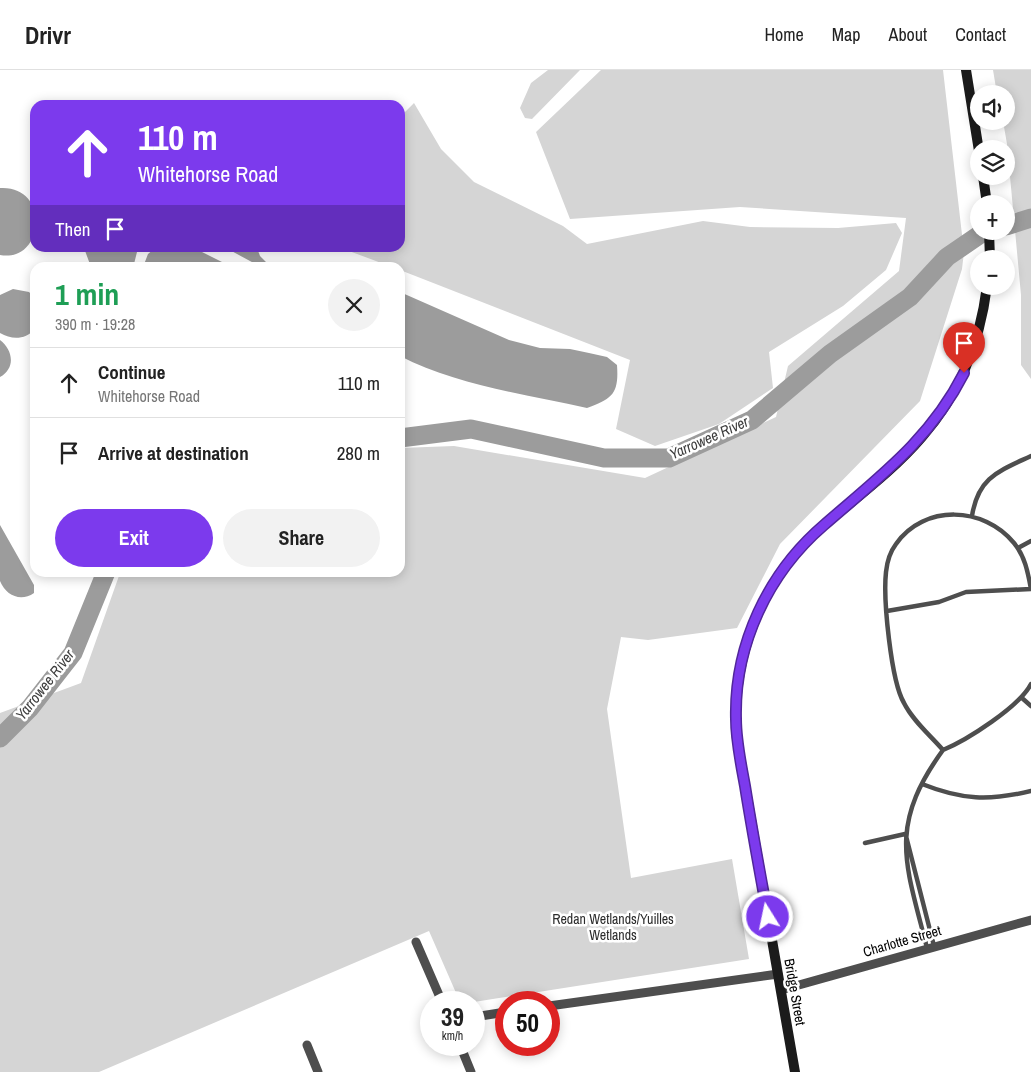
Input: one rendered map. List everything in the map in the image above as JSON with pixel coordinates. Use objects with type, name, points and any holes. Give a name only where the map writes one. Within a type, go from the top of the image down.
[{"type":"main road","points":[[966,70],[977,140]]},
{"type":"main road","name":"Bridge Street","points":[[795,1072],[737,738],[736,699],[742,660],[753,624],[772,587],[811,538],[898,462],[936,420],[956,388],[968,362],[980,323],[985,295]]},
{"type":"street","name":"Charlotte Street","points":[[781,990],[1031,920]]},
{"type":"street","points":[[416,942],[437,991]]},
{"type":"street","points":[[560,1004],[778,974]]},
{"type":"street","points":[[307,1045],[318,1072]]},
{"type":"street","points":[[464,1056],[471,1072]]},
{"type":"lane","points":[[972,516],[976,495],[983,485],[998,473],[1031,456]]},
{"type":"lane","points":[[887,611],[939,602],[966,592],[1031,589],[1026,565],[1018,548],[996,526],[972,516],[956,514],[929,519],[914,526],[902,536],[892,550],[887,564],[885,586],[887,611],[894,678],[901,698],[916,720],[943,750]]},
{"type":"lane","points":[[1018,548],[1031,541]]},
{"type":"lane","points":[[930,947],[906,862],[905,834],[910,809],[922,784],[943,750],[962,740],[1022,698],[1031,684]]},
{"type":"lane","points":[[1022,698],[1031,706]]},
{"type":"lane","points":[[922,784],[950,794],[967,797],[1006,796],[1031,791]]},
{"type":"lane","points":[[865,843],[905,834]]},
{"type":"lane","points":[[905,834],[930,947]]},
{"type":"green space","points":[[548,70],[580,70],[532,119],[525,118],[520,108],[531,83]]},
{"type":"green space","name":"Redan Wetlands/Yuilles Wetlands","points":[[601,70],[943,70],[964,252],[962,269],[920,401],[780,544],[737,628],[648,640],[621,637],[607,709],[631,878],[732,859],[749,959],[544,991],[495,991],[495,999],[485,1000],[485,991],[455,991],[429,931],[99,1072],[0,1072],[0,713],[81,683],[119,577],[405,577],[405,448],[454,446],[645,478],[776,417],[788,366],[899,271],[906,218],[740,207],[570,219],[536,132]]},
{"type":"green space","points":[[993,70],[1031,70],[1031,379],[1021,365],[1021,295],[1015,230],[1015,195],[1012,195],[1011,185],[1015,185],[1015,140],[1006,140],[1005,130],[1015,130],[1015,85],[996,85]]},
{"type":"green space","points":[[414,103],[441,149],[474,182],[563,226],[587,244],[703,221],[750,227],[838,228],[896,223],[902,233],[886,270],[843,306],[769,352],[773,388],[719,424],[655,446],[616,429],[630,360],[405,272],[405,262],[379,262],[352,252],[405,252],[405,112]]},
{"type":"shaded area","points":[[0,188],[16,190],[28,198],[30,202],[30,241],[26,247],[15,254],[0,255]]},
{"type":"shaded area","points":[[85,252],[137,252],[134,262],[89,262]]},
{"type":"shaded area","points":[[150,252],[202,252],[222,262],[145,262]]},
{"type":"shaded area","points":[[233,252],[258,252],[266,262],[252,262]]},
{"type":"shaded area","points":[[13,289],[30,293],[30,334],[14,338],[0,333],[0,295]]},
{"type":"shaded area","points":[[405,294],[509,340],[540,348],[570,349],[607,357],[617,365],[617,382],[615,389],[608,398],[587,408],[467,382],[405,358]]},
{"type":"shaded area","points":[[0,340],[8,349],[11,359],[9,369],[0,377]]},
{"type":"shaded area","points":[[0,525],[34,585],[34,593],[29,596],[19,597],[10,594],[0,581]]},
{"type":"waterway","name":"Yarrowee River","points":[[1015,223],[1031,218]]},
{"type":"waterway","name":"Yarrowee River","points":[[405,437],[471,429],[604,458],[669,458],[752,420],[830,354],[910,297],[947,257],[972,240]]},
{"type":"waterway","name":"Yarrowee River","points":[[0,738],[30,708],[73,653],[104,577]]},
{"type":"route","points":[[768,917],[736,727],[738,680],[746,644],[753,624],[782,570],[796,553],[822,526],[911,450],[936,420],[964,373]]}]
